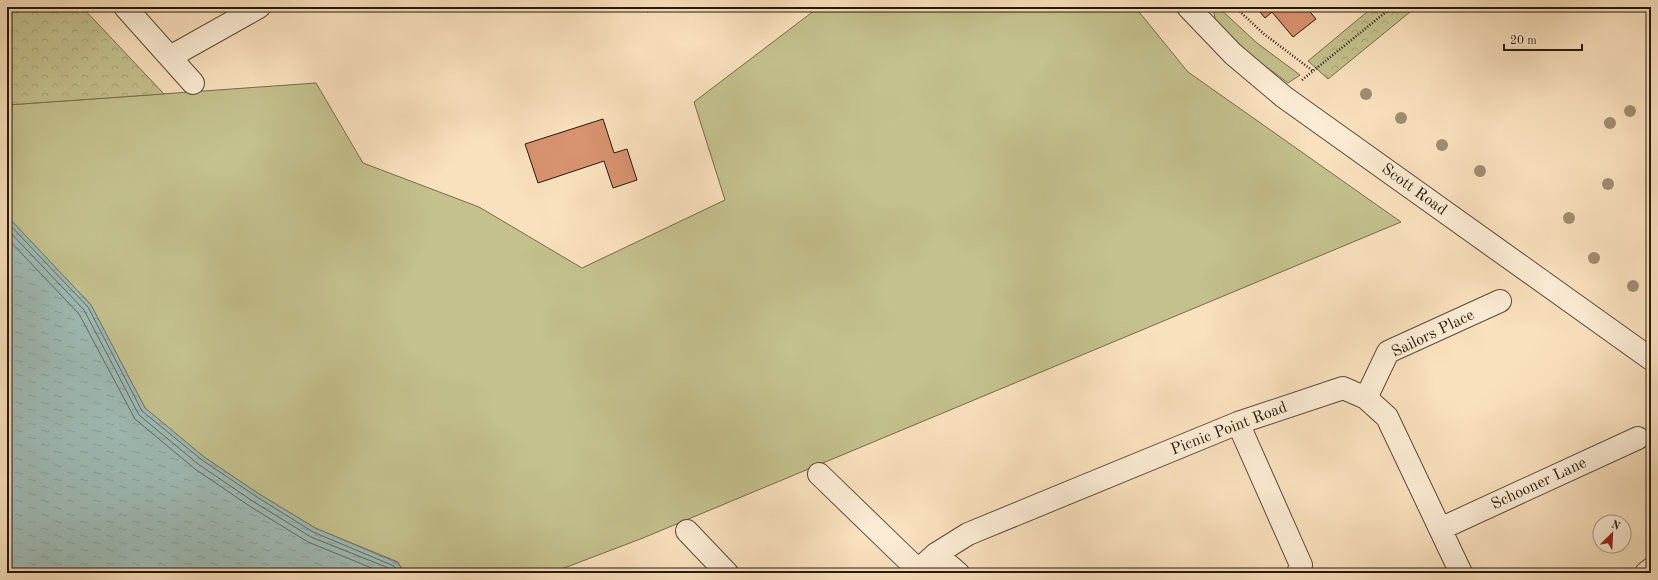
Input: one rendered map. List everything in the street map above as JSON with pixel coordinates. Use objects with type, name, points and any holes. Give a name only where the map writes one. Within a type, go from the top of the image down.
[{"type":"street","points":[[125,7],[193,83]]},
{"type":"street","points":[[170,57],[259,7]]},
{"type":"street","name":"Scott Road","points":[[1188,7],[1233,54],[1284,97],[1651,360]]},
{"type":"street","name":"Sailors Place","points":[[1366,398],[1388,352],[1500,301]]},
{"type":"street","name":"Picnic Point Road","points":[[916,571],[936,554],[968,534],[1238,423],[1343,388],[1366,398],[1387,417],[1461,573]]},
{"type":"street","points":[[1238,423],[1301,565],[1298,573]]},
{"type":"street","name":"Schooner Lane","points":[[1440,529],[1638,438]]},
{"type":"street","points":[[819,474],[916,571]]},
{"type":"street","points":[[687,531],[727,573]]},
{"type":"street","points":[[936,554],[958,573]]},
{"type":"street","points":[[1646,573],[1651,569]]},
{"type":"path","points":[[1235,7],[1264,34],[1313,71]]},
{"type":"path","points":[[1299,83],[1392,7]]},
{"type":"green space","points":[[7,7],[82,7],[164,94],[7,105]]},
{"type":"green space","points":[[819,7],[1135,7],[1188,72],[1401,222],[643,538],[551,573],[404,573],[398,562],[315,528],[259,494],[204,457],[145,408],[91,305],[7,216],[7,105],[316,83],[363,163],[479,207],[582,268],[725,200],[694,102]]},
{"type":"green space","points":[[1213,7],[1218,7],[1257,43],[1300,75],[1288,83],[1252,56],[1227,35],[1218,25]]},
{"type":"green space","points":[[1373,7],[1416,7],[1328,79],[1308,61]]},
{"type":"water","points":[[7,216],[91,305],[145,408],[204,457],[259,494],[315,528],[398,563],[404,573],[7,573]]},
{"type":"building","points":[[645,7],[660,7],[647,12]]},
{"type":"building","points":[[1256,7],[1306,7],[1316,19],[1293,37],[1272,12],[1265,18]]},
{"type":"building","points":[[603,119],[614,153],[627,149],[637,180],[613,188],[604,161],[538,183],[525,144]]}]
